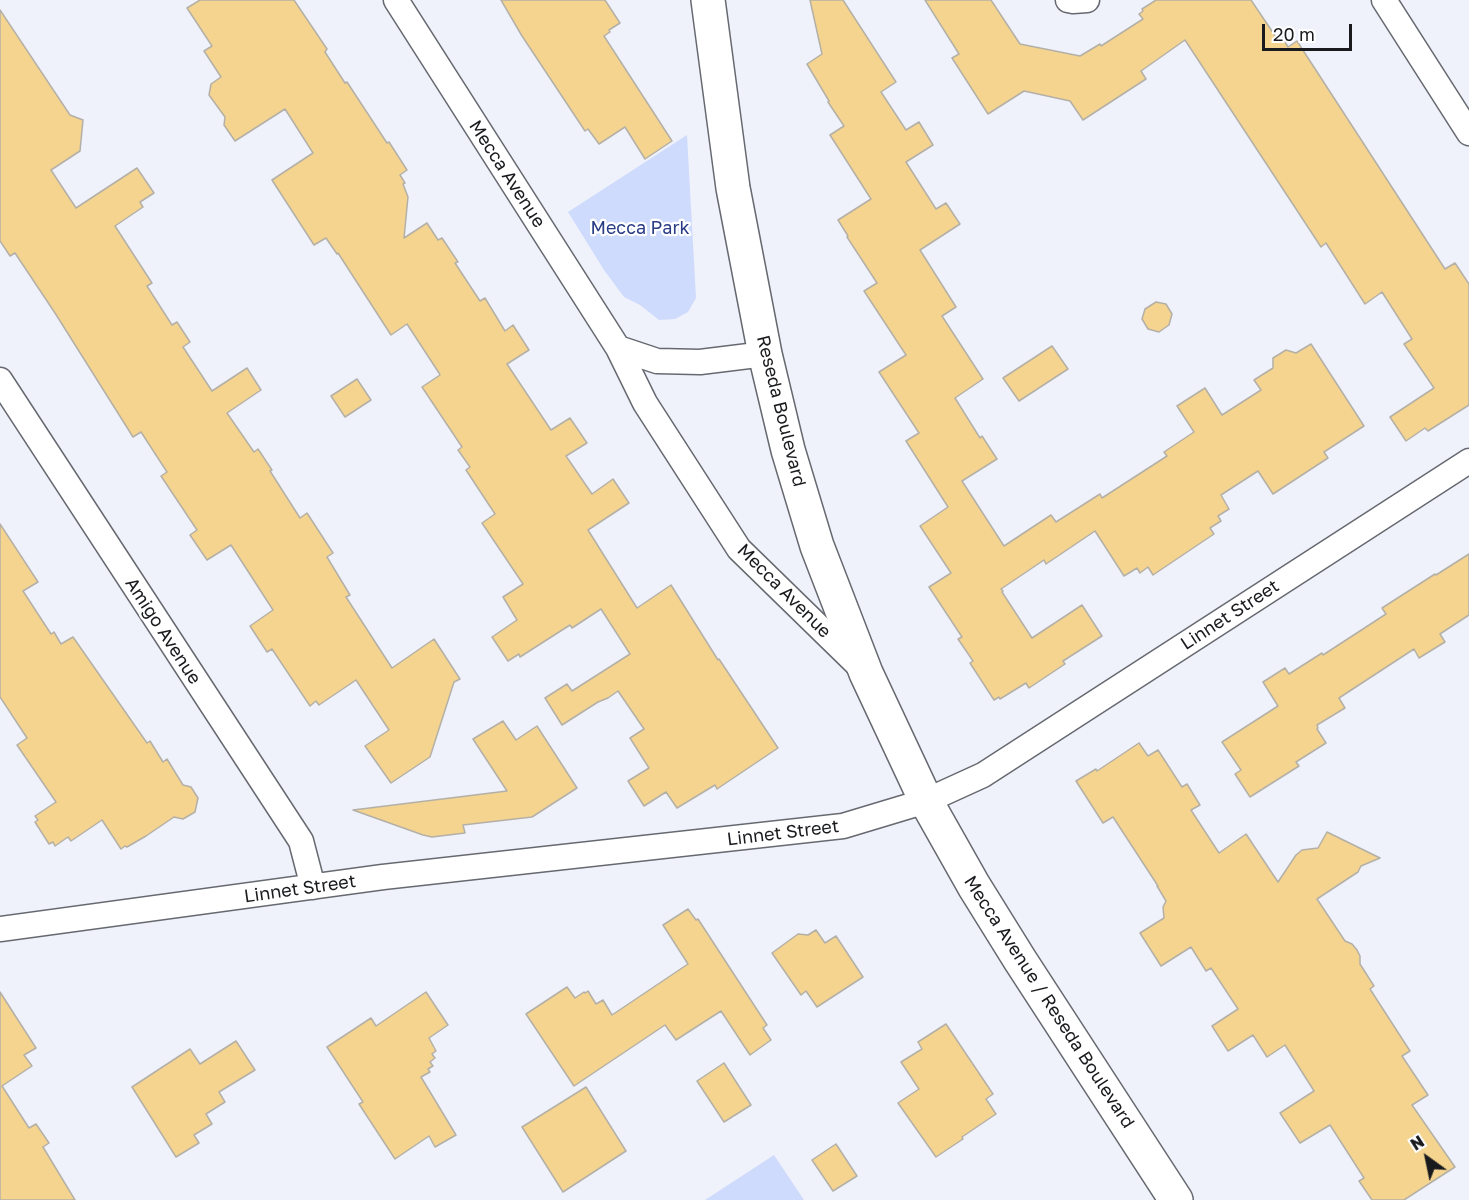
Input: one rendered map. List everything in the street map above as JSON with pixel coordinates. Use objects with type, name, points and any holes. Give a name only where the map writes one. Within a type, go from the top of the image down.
[{"type":"main road","name":"Reseda Boulevard","points":[[708,0],[733,189],[765,354],[788,450],[817,546],[866,673],[926,801]]},
{"type":"main road","name":"Mecca Avenue / Reseda Boulevard","points":[[926,801],[974,886],[1020,960],[1176,1200]]},
{"type":"street","name":"Mecca Avenue","points":[[396,0],[618,348],[645,403],[739,549],[866,673]]},
{"type":"street","points":[[1068,0],[1087,0]]},
{"type":"street","points":[[1384,0],[1469,133]]},
{"type":"street","points":[[618,348],[657,361],[700,362],[765,354]]},
{"type":"street","name":"Amigo Avenue","points":[[0,380],[301,841],[313,887]]},
{"type":"street","name":"Linnet Street","points":[[0,929],[423,872],[843,826],[926,801],[982,775],[1469,461]]},
{"type":"green space","name":"Mecca Park","points":[[687,135],[696,298],[688,312],[675,319],[659,320],[640,305],[624,297],[604,270],[568,212]]},
{"type":"green space","points":[[774,1155],[804,1200],[705,1200]]},
{"type":"building","points":[[200,0],[294,0],[327,49],[325,52],[345,83],[347,82],[407,170],[400,175],[405,183],[403,184],[408,197],[404,238],[427,223],[438,240],[442,238],[480,301],[485,298],[505,331],[513,325],[529,350],[507,364],[551,430],[570,418],[587,443],[566,456],[592,494],[613,479],[629,503],[588,530],[637,608],[671,585],[718,660],[778,748],[717,789],[715,785],[677,808],[666,792],[644,806],[628,781],[649,768],[630,738],[644,729],[618,691],[562,725],[545,698],[567,684],[572,691],[630,654],[601,609],[572,628],[570,625],[520,657],[519,654],[508,661],[492,637],[517,620],[503,597],[523,584],[482,523],[495,514],[466,470],[470,467],[458,450],[462,447],[422,387],[440,375],[407,324],[391,335],[338,253],[326,238],[314,245],[272,180],[313,153],[285,109],[235,141],[224,125],[225,117],[209,95],[211,84],[221,77],[204,51],[212,46],[187,8]]},
{"type":"building","points":[[501,0],[605,0],[620,23],[604,36],[672,141],[645,159],[625,127],[599,144],[588,129],[585,131]]},
{"type":"building","points":[[810,0],[843,0],[896,82],[881,92],[906,130],[919,122],[933,145],[906,162],[936,209],[946,203],[960,224],[920,250],[956,307],[942,316],[983,379],[955,398],[980,438],[982,436],[997,459],[962,481],[1004,546],[1051,515],[1056,522],[1100,494],[1102,498],[1167,456],[1164,452],[1194,432],[1177,406],[1205,388],[1222,415],[1261,390],[1254,380],[1273,368],[1273,358],[1286,350],[1296,353],[1311,344],[1364,426],[1324,452],[1328,458],[1273,494],[1258,471],[1221,495],[1229,509],[1218,516],[1221,521],[1210,528],[1214,534],[1153,575],[1148,567],[1140,573],[1137,568],[1124,576],[1095,531],[1046,564],[1044,560],[1001,589],[1032,638],[1082,605],[1102,636],[1063,661],[1065,664],[1029,688],[1026,683],[1000,699],[999,697],[994,700],[970,663],[973,661],[958,639],[962,637],[929,587],[951,573],[920,526],[948,507],[906,441],[919,433],[879,372],[906,355],[864,291],[877,283],[838,220],[871,199],[830,135],[844,126],[807,64],[822,54]]},
{"type":"building","points":[[925,0],[991,0],[1020,44],[1080,56],[1100,44],[1101,46],[1143,19],[1139,14],[1143,11],[1142,9],[1156,0],[1251,0],[1278,40],[1282,37],[1288,47],[1297,41],[1445,269],[1455,263],[1469,284],[1469,405],[1428,431],[1425,428],[1406,441],[1390,417],[1434,388],[1404,344],[1412,339],[1382,292],[1365,304],[1326,243],[1321,247],[1185,40],[1141,71],[1146,79],[1083,120],[1070,101],[1024,91],[988,114],[952,58],[959,54]]},
{"type":"building","points":[[0,10],[70,115],[83,120],[80,151],[51,170],[76,208],[137,168],[154,193],[140,202],[143,207],[115,226],[152,283],[147,286],[172,325],[177,322],[190,342],[183,347],[212,391],[247,368],[261,390],[227,413],[254,452],[258,449],[300,518],[307,513],[333,553],[327,557],[350,595],[346,597],[392,668],[434,639],[460,679],[454,682],[430,757],[391,783],[365,746],[389,730],[356,680],[319,705],[316,701],[310,706],[272,649],[267,652],[250,626],[273,610],[231,545],[207,560],[190,535],[197,530],[161,476],[167,472],[141,432],[133,437],[15,253],[10,256],[0,241]]},
{"type":"building","points":[[1156,302],[1166,304],[1172,314],[1169,325],[1159,332],[1148,329],[1142,319],[1145,309]]},
{"type":"building","points":[[1052,346],[1068,369],[1019,401],[1003,378]]},
{"type":"building","points":[[357,379],[371,400],[345,417],[331,396]]},
{"type":"building","points":[[0,524],[38,582],[23,591],[51,634],[54,632],[61,644],[73,637],[147,743],[150,741],[163,762],[167,759],[183,785],[191,787],[198,798],[195,812],[183,819],[174,817],[121,849],[102,820],[71,841],[68,837],[55,846],[53,842],[49,844],[35,822],[38,820],[35,816],[56,802],[17,745],[27,738],[0,697]]},
{"type":"building","points":[[1469,554],[1469,615],[1440,634],[1445,642],[1419,658],[1414,649],[1339,698],[1345,708],[1317,725],[1326,743],[1296,762],[1299,766],[1250,797],[1235,774],[1241,770],[1222,742],[1278,706],[1263,682],[1285,668],[1289,674],[1322,653],[1323,655],[1386,614],[1382,608]]},
{"type":"building","points":[[503,721],[516,740],[537,726],[577,788],[532,817],[463,825],[465,833],[432,837],[353,810],[507,791],[473,739]]},
{"type":"building","points":[[1139,743],[1148,756],[1158,750],[1182,787],[1187,784],[1200,805],[1191,810],[1219,853],[1246,834],[1278,882],[1296,855],[1302,850],[1318,848],[1327,832],[1380,858],[1361,866],[1358,872],[1317,899],[1345,941],[1357,950],[1360,964],[1374,986],[1370,989],[1410,1051],[1402,1056],[1428,1095],[1412,1105],[1455,1167],[1404,1200],[1372,1200],[1359,1181],[1364,1178],[1330,1125],[1300,1143],[1280,1113],[1314,1091],[1285,1045],[1267,1057],[1253,1035],[1228,1051],[1212,1026],[1238,1009],[1211,968],[1206,971],[1191,947],[1161,966],[1140,933],[1164,918],[1163,907],[1166,901],[1113,817],[1103,823],[1076,781],[1096,769],[1097,771]]},
{"type":"building","points":[[688,909],[696,920],[698,919],[767,1025],[763,1028],[771,1040],[750,1055],[721,1011],[676,1040],[665,1025],[574,1086],[526,1014],[567,987],[575,998],[588,991],[596,1004],[603,1000],[612,1015],[688,964],[663,925]]},
{"type":"building","points":[[816,930],[825,943],[836,936],[863,977],[817,1007],[806,991],[801,995],[772,953],[798,934],[808,935]]},
{"type":"building","points":[[0,992],[36,1048],[24,1055],[32,1066],[2,1086],[29,1128],[36,1124],[49,1143],[43,1147],[75,1200],[0,1200]]},
{"type":"building","points":[[426,992],[448,1025],[429,1038],[436,1051],[432,1054],[435,1058],[430,1062],[433,1066],[428,1069],[430,1072],[421,1077],[456,1135],[435,1147],[429,1136],[395,1159],[359,1104],[363,1102],[327,1047],[371,1018],[376,1026]]},
{"type":"building","points":[[946,1024],[993,1094],[986,1099],[996,1114],[936,1157],[898,1103],[919,1089],[901,1062],[922,1049],[918,1042]]},
{"type":"building","points":[[236,1041],[255,1070],[219,1092],[225,1102],[206,1114],[212,1124],[194,1135],[199,1143],[176,1157],[132,1087],[190,1049],[200,1064]]},
{"type":"building","points":[[724,1063],[751,1105],[724,1122],[697,1081]]},
{"type":"building","points":[[586,1087],[626,1151],[563,1192],[522,1127]]},
{"type":"building","points":[[836,1144],[857,1176],[833,1191],[812,1160]]}]
